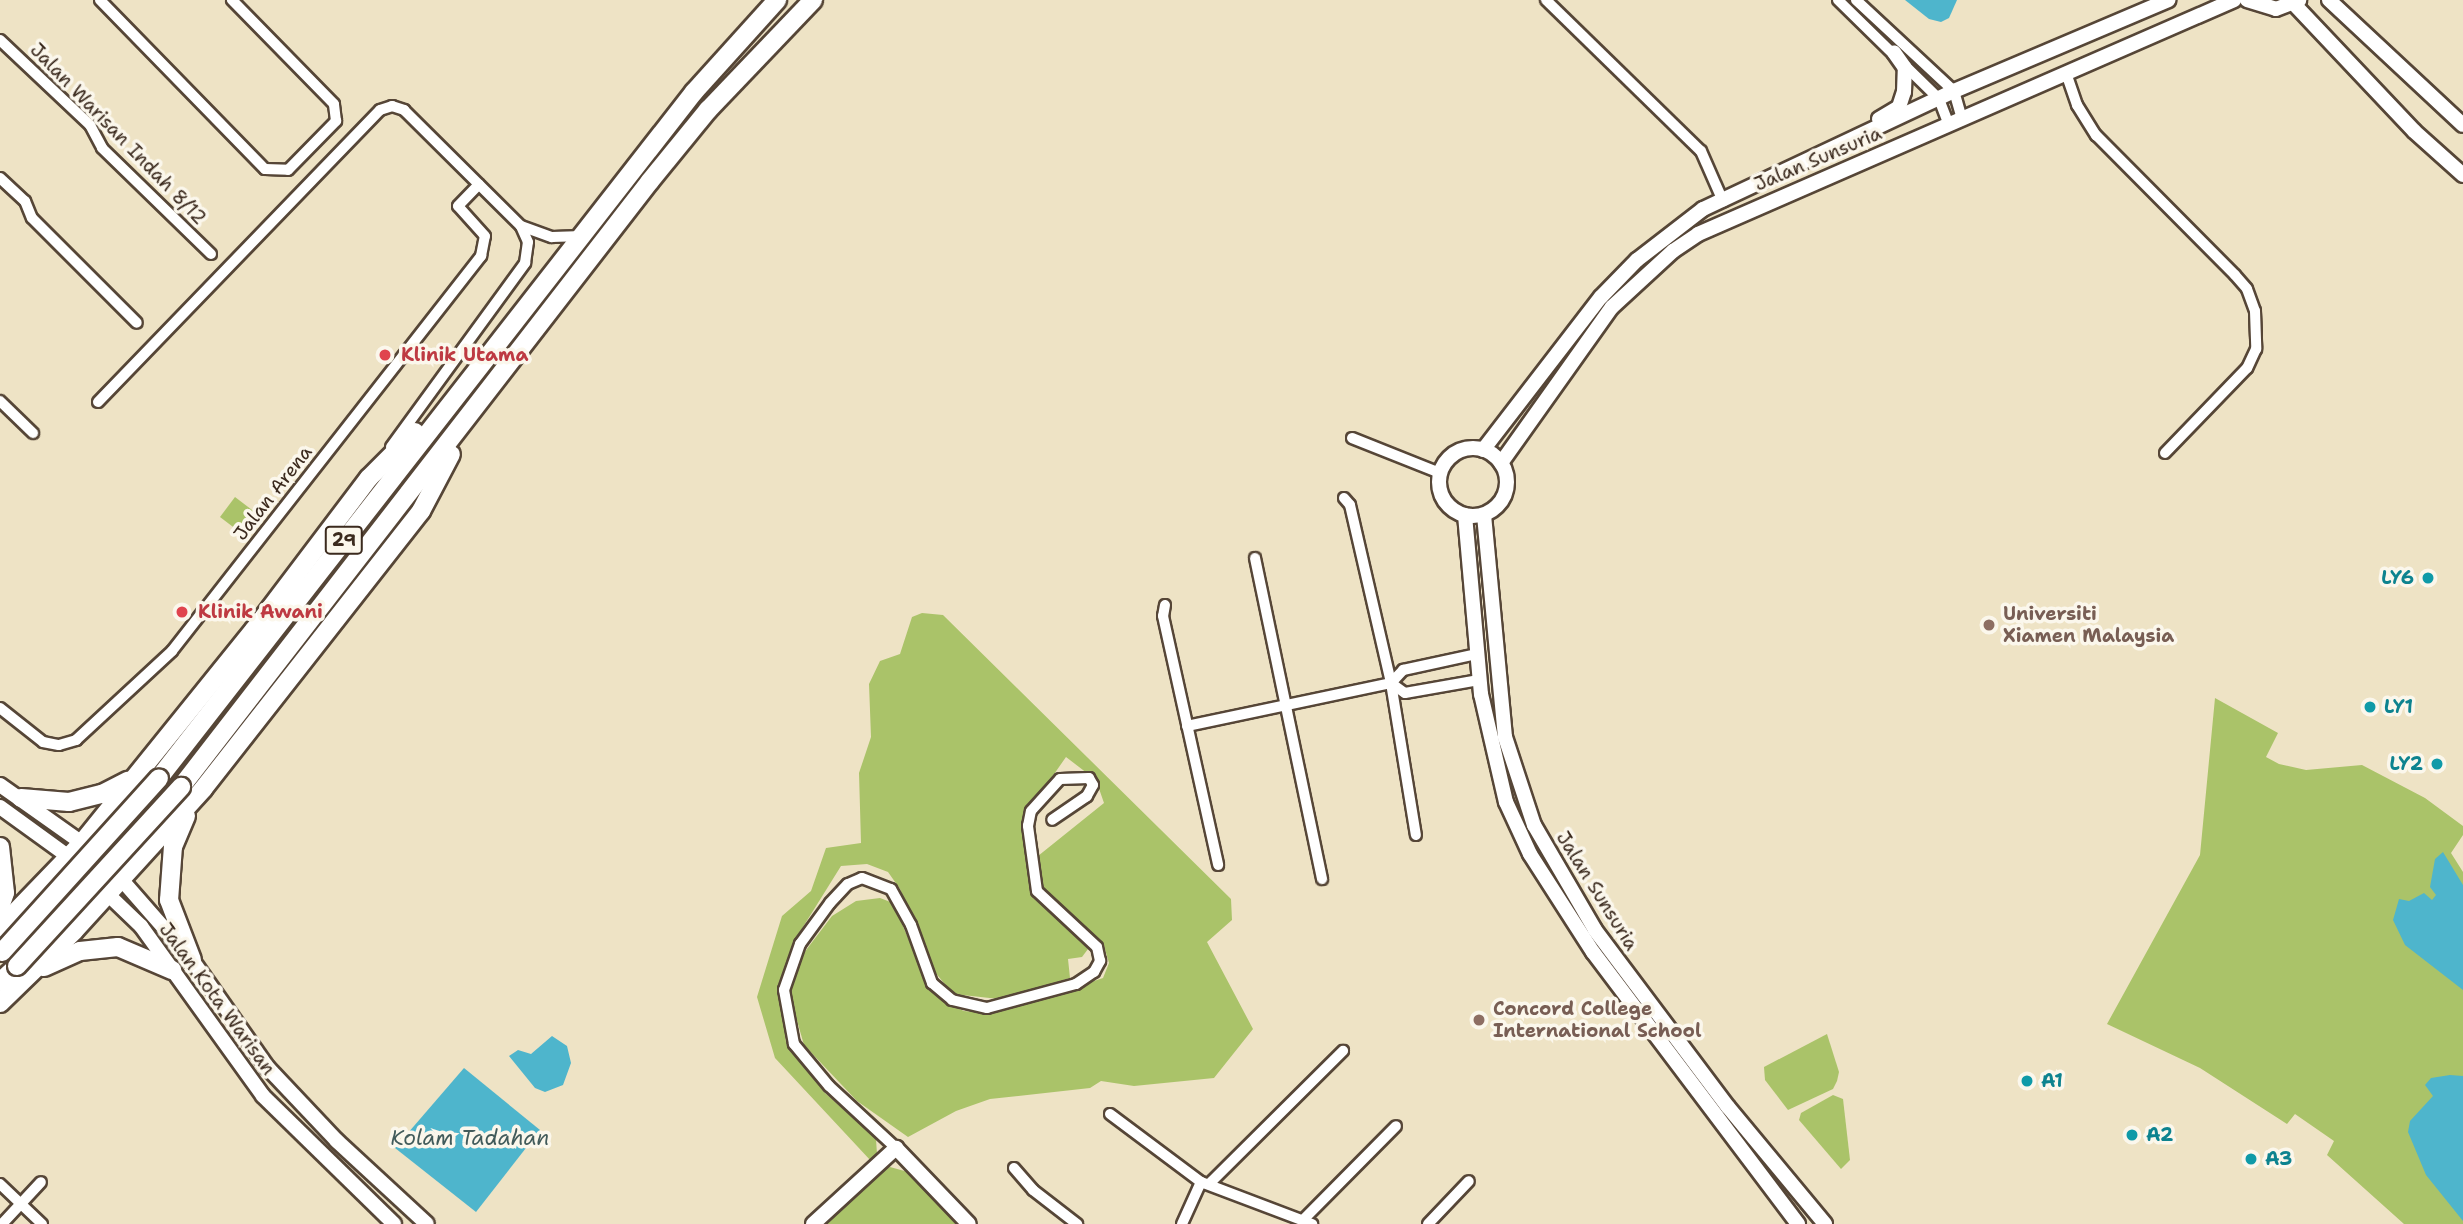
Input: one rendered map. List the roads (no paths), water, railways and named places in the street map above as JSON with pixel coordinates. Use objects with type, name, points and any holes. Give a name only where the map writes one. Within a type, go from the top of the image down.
[{"type":"highway","name":"29","points":[[1,953],[159,778],[464,383],[583,236],[694,92],[777,0]]},
{"type":"highway","name":"29","points":[[0,982],[24,969],[181,787],[708,110],[813,0]]},
{"type":"highway","points":[[0,928],[82,843],[254,630],[369,478],[464,383]]},
{"type":"highway","points":[[0,1003],[24,969],[74,931],[203,789],[421,511],[474,410]]},
{"type":"highway","points":[[21,798],[69,802],[102,794],[134,778]]},
{"type":"highway","points":[[192,960],[169,900],[170,873],[182,822],[203,789]]},
{"type":"highway","points":[[117,799],[110,825],[120,838],[134,846],[147,845],[161,835]]},
{"type":"highway","points":[[0,847],[5,893],[0,907]]},
{"type":"highway","points":[[34,895],[56,887],[68,894],[78,906],[74,931]]},
{"type":"highway","points":[[24,969],[72,954],[108,947],[128,949],[172,971]]},
{"type":"street","points":[[100,0],[265,169],[288,170],[336,121],[334,104],[232,0]]},
{"type":"street","points":[[1546,0],[1701,151],[1723,201]]},
{"type":"street","points":[[1838,0],[1894,52],[1955,119]]},
{"type":"street","points":[[1856,0],[1954,91],[1955,119]]},
{"type":"street","name":"Jalan Sunsuria","points":[[1483,450],[1619,278],[1687,220],[1782,169],[1954,91],[2168,0]]},
{"type":"street","name":"Jalan Sunsuria","points":[[1501,463],[1612,307],[1673,251],[1739,214],[2234,0]]},
{"type":"street","points":[[2247,0],[2267,9],[2297,2],[2414,131],[2463,175]]},
{"type":"street","points":[[2329,0],[2463,125]]},
{"type":"street","name":"Jalan Warisan Indah 8/12","points":[[0,40],[90,125],[102,148],[211,254]]},
{"type":"street","points":[[1782,169],[1899,107],[1905,68],[1894,52]]},
{"type":"street","points":[[2066,73],[2077,105],[2096,135],[2235,275],[2247,289],[2255,311],[2256,349],[2247,368],[2165,453]]},
{"type":"street","points":[[98,402],[380,110],[392,106],[404,110],[521,226],[528,242],[525,263],[369,478]]},
{"type":"street","points":[[0,178],[25,201],[32,218],[137,323]]},
{"type":"street","name":"Jalan Arena","points":[[0,708],[43,742],[59,745],[76,740],[172,651],[481,256],[485,236],[458,206],[479,184]]},
{"type":"street","points":[[521,226],[552,237],[583,236]]},
{"type":"street","points":[[0,401],[33,433]]},
{"type":"street","points":[[1352,438],[1440,473]]},
{"type":"street","points":[[1483,450],[1501,463],[1505,493],[1484,515],[1465,515],[1441,494],[1440,473],[1452,455],[1483,450]]},
{"type":"street","points":[[1344,498],[1350,505],[1391,683],[1416,835]]},
{"type":"street","name":"Jalan Sunsuria","points":[[1465,515],[1479,680],[1506,802],[1552,891],[1798,1224]]},
{"type":"street","name":"Jalan Sunsuria","points":[[1484,515],[1506,737],[1534,825],[1595,930],[1728,1108],[1825,1224]]},
{"type":"street","points":[[1255,558],[1322,878]]},
{"type":"street","points":[[1165,605],[1163,616],[1218,865]]},
{"type":"street","points":[[1187,726],[1391,683],[1403,670],[1477,654]]},
{"type":"street","points":[[1391,683],[1405,693],[1479,680]]},
{"type":"street","points":[[969,1224],[896,1148],[829,1086],[794,1044],[784,990],[800,944],[830,903],[848,884],[862,878],[891,890],[911,925],[932,983],[951,1000],[987,1008],[1076,984],[1094,972],[1100,961],[1097,947],[1037,891],[1028,826],[1031,811],[1060,779],[1089,778],[1093,785],[1087,796],[1052,820]]},
{"type":"street","name":"Jalan Kota Warisan","points":[[0,785],[82,843],[121,879],[192,960],[268,1068],[337,1142],[427,1224]]},
{"type":"street","name":"Jalan Kota Warisan","points":[[0,807],[69,857],[141,926],[263,1096],[394,1224]]},
{"type":"street","points":[[1182,1224],[1205,1183],[1343,1051]]},
{"type":"street","points":[[1110,1115],[1205,1183],[1308,1222],[1396,1126]]},
{"type":"street","points":[[813,1224],[896,1148]]},
{"type":"street","points":[[1014,1168],[1033,1190],[1077,1224]]},
{"type":"street","points":[[1428,1224],[1469,1181]]},
{"type":"street","points":[[2,1224],[41,1182]]},
{"type":"street","points":[[0,1184],[42,1224]]},
{"type":"water","points":[[1905,0],[1957,0],[1949,18],[1941,22],[1929,19]]},
{"type":"water","points":[[2443,852],[2463,885],[2463,990],[2405,945],[2393,920],[2399,899],[2409,901],[2424,893],[2432,900],[2436,895],[2430,887],[2435,859]]},
{"type":"water","name":"Kolam Tadahan","points":[[552,1036],[567,1046],[571,1063],[563,1085],[545,1092],[535,1088],[509,1056],[518,1050],[531,1054]]},
{"type":"water","name":"Kolam Tadahan","points":[[464,1068],[540,1130],[476,1212],[395,1148]]},
{"type":"water","points":[[2463,1076],[2463,1221],[2426,1175],[2408,1132],[2410,1121],[2433,1096],[2425,1085],[2431,1078]]},
{"type":"place","name":"Klinik Utama","points":[[385,355]]},
{"type":"place","name":"LY6","points":[[2428,578]]},
{"type":"place","name":"Klinik Awani","points":[[182,612]]},
{"type":"place","name":"Universiti Xiamen Malaysia","points":[[1989,625]]},
{"type":"place","name":"LY1","points":[[2370,707]]},
{"type":"place","name":"LY2","points":[[2437,764]]},
{"type":"place","name":"Concord College International School","points":[[1479,1020]]},
{"type":"place","name":"A1","points":[[2027,1081]]},
{"type":"place","name":"A2","points":[[2132,1135]]},
{"type":"place","name":"A3","points":[[2251,1159]]}]
